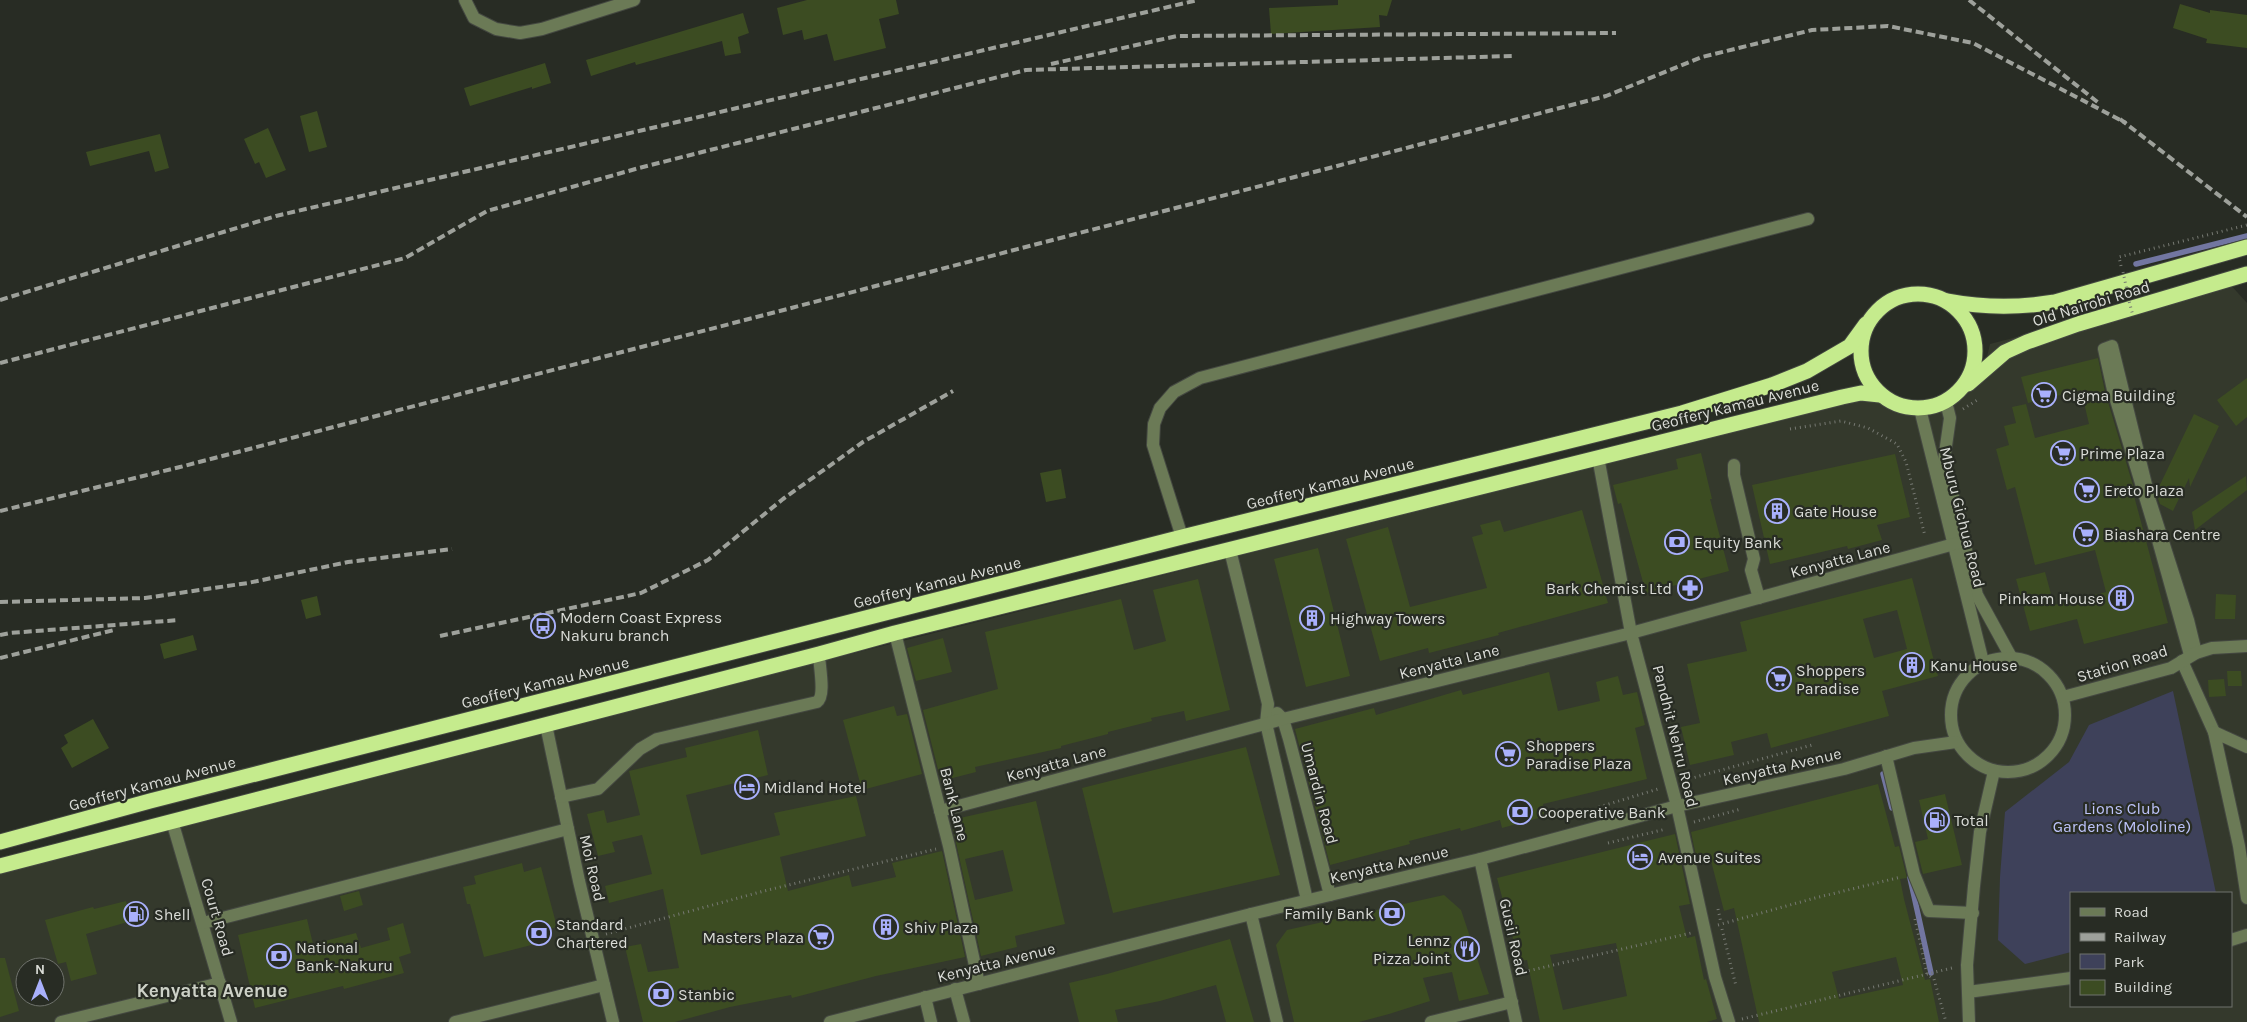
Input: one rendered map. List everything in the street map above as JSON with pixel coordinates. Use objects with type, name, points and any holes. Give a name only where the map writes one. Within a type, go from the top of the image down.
[{"type":"highway","name":"Old Nairobi Road","points":[[1947,301],[1998,308],[2023,307],[2055,302],[2247,247]]},
{"type":"highway","name":"Old Nairobi Road","points":[[1959,392],[2005,352],[2027,342],[2078,324],[2247,274]]},
{"type":"highway","points":[[1911,294],[1929,294],[1947,301],[1963,315],[1973,333],[1976,354],[1970,375],[1959,392],[1946,402],[1920,409],[1899,406],[1880,395],[1868,380],[1861,362],[1860,343],[1866,324],[1878,309],[1893,299],[1911,294]]},
{"type":"highway","name":"Geoffery Kamau Avenue","points":[[0,842],[150,800],[1182,537],[1691,410],[1772,385],[1807,371],[1850,346],[1866,324]]},
{"type":"highway","name":"Geoffery Kamau Avenue","points":[[0,866],[819,654],[895,632],[1842,397],[1861,393],[1880,395]]},
{"type":"street","points":[[465,0],[474,18],[496,30],[520,32],[542,28],[634,0]]},
{"type":"street","points":[[1182,537],[1153,445],[1154,424],[1160,408],[1174,392],[1200,378],[1808,219]]},
{"type":"street","points":[[2189,656],[2188,620],[2150,501],[2112,346],[2104,349],[2113,390],[2156,533],[2189,656],[2214,732],[2239,846],[2247,898]]},
{"type":"street","name":"Mburu Gichua Road","points":[[1946,402],[1950,418],[1944,460],[1983,662]]},
{"type":"street","name":"Mburu Gichua Road","points":[[1920,409],[1959,543],[1977,595],[2011,657]]},
{"type":"street","name":"Pandhit Nehru Road","points":[[1598,457],[1631,633],[1677,806],[1692,870],[1703,930],[1733,1021]]},
{"type":"street","points":[[1734,465],[1734,475],[1754,559],[1751,570],[1759,598]]},
{"type":"street","name":"Kenyatta Lane","points":[[940,811],[1266,723],[1631,633],[1959,543]]},
{"type":"street","points":[[1230,550],[1268,704],[1266,723],[1307,900]]},
{"type":"street","name":"Bank Lane","points":[[895,632],[949,846],[979,984]]},
{"type":"street","name":"Station Road","points":[[2063,697],[2171,668],[2189,656],[2212,648],[2247,646]]},
{"type":"street","points":[[561,797],[598,789],[640,749],[657,739],[820,700],[822,693],[819,654]]},
{"type":"street","points":[[2011,657],[2039,665],[2063,697],[2066,706],[2065,727],[2057,747],[2042,762],[2022,771],[1994,771],[1983,767],[1967,757],[1956,742],[1950,724],[1950,705],[1956,688],[1967,673],[1983,662],[2011,657]]},
{"type":"street","name":"Umardin Road","points":[[1268,704],[1283,719],[1330,894]]},
{"type":"street","name":"Moi Road","points":[[546,725],[612,1021]]},
{"type":"street","points":[[2214,732],[2247,748]]},
{"type":"street","name":"Kenyatta Avenue","points":[[830,1022],[925,996],[979,984],[1330,894],[1480,859],[1677,806],[1844,769],[1914,748],[1956,742]]},
{"type":"street","points":[[1886,756],[1914,874],[1929,911],[1973,913]]},
{"type":"street","points":[[1969,1022],[1967,965],[1980,832],[1994,771]]},
{"type":"street","name":"Court Road","points":[[172,821],[231,1022]]},
{"type":"street","points":[[203,923],[568,829]]},
{"type":"street","name":"Gusii Road","points":[[1480,859],[1516,1022]]},
{"type":"street","points":[[1251,914],[1278,1022]]},
{"type":"street","points":[[2232,940],[2247,935]]},
{"type":"street","points":[[1968,992],[2070,978]]},
{"type":"street","points":[[61,1022],[220,983]]},
{"type":"street","points":[[455,1022],[604,985]]},
{"type":"street","points":[[956,989],[964,1022]]},
{"type":"street","points":[[925,996],[931,1022]]},
{"type":"street","points":[[1431,1022],[1512,1002]]},
{"type":"path","points":[[2133,316],[2119,257],[2247,225]]},
{"type":"path","points":[[1785,430],[1841,421],[1868,428],[1897,444],[1906,462],[1929,551]]},
{"type":"path","points":[[1599,807],[1671,784],[1812,745]]},
{"type":"path","points":[[593,937],[764,891],[949,846]]},
{"type":"path","points":[[1506,977],[1703,930],[1815,898],[1914,874]]},
{"type":"path","points":[[1733,1021],[1967,965]]},
{"type":"shaded area","points":[[2228,282],[2247,303],[2247,1022],[0,1022],[0,869],[1884,393],[1894,401],[1915,408],[1941,407],[1966,395],[1984,370],[1990,344]]},
{"type":"green space","name":"Lions Club Gardens (Mololine)","points":[[2173,691],[2216,892],[2070,892],[2070,952],[2025,964],[1998,940],[2005,812],[2069,762],[2089,725]]},
{"type":"building","points":[[807,0],[896,0],[899,14],[879,19],[886,48],[834,61],[827,34],[804,40],[802,30],[783,35],[777,8]]},
{"type":"building","points":[[1338,0],[1392,0],[1387,16],[1379,15],[1380,27],[1271,34],[1269,8],[1338,5]]},
{"type":"building","points":[[2180,4],[2210,13],[2210,10],[2247,15],[2247,48],[2206,43],[2207,39],[2173,28]]},
{"type":"building","points":[[743,13],[749,33],[738,37],[741,53],[725,56],[722,41],[636,65],[635,62],[591,76],[586,60]]},
{"type":"building","points":[[545,63],[551,83],[470,106],[464,88]]},
{"type":"building","points":[[317,111],[327,147],[309,152],[300,116]]},
{"type":"building","points":[[268,128],[286,170],[266,178],[259,162],[255,164],[244,139]]},
{"type":"building","points":[[160,134],[169,168],[155,172],[149,151],[90,166],[86,152]]},
{"type":"building","points":[[2098,358],[2105,392],[2135,492],[2133,492],[2168,623],[2084,644],[2077,619],[2030,631],[2016,579],[2045,572],[2054,605],[2106,592],[2095,550],[2035,565],[2015,487],[2007,490],[1996,449],[2009,445],[2004,426],[2016,423],[2012,407],[2026,404],[2035,438],[2089,424],[2081,390],[2028,403],[2021,377]]},
{"type":"building","points":[[2247,378],[2247,417],[2236,426],[2217,400]]},
{"type":"building","points":[[2194,414],[2219,426],[2190,487],[2189,478],[2173,511],[2160,504],[2156,493]]},
{"type":"building","name":"Equity Bank","points":[[1701,453],[1712,499],[1710,499],[1729,571],[1646,593],[1621,503],[1618,504],[1613,485],[1678,469],[1676,459]]},
{"type":"building","points":[[1895,454],[1910,517],[1877,525],[1882,540],[1848,549],[1847,546],[1770,564],[1752,485]]},
{"type":"building","points":[[1061,469],[1066,498],[1046,502],[1040,473]]},
{"type":"building","points":[[2246,476],[2247,490],[2195,530],[2192,512]]},
{"type":"building","points":[[1582,510],[1608,603],[1429,653],[1428,648],[1380,661],[1346,539],[1388,527],[1410,607],[1487,588],[1472,537],[1483,534],[1480,525],[1500,520],[1504,532]]},
{"type":"building","name":"Highway Towers","points":[[1318,548],[1350,676],[1306,687],[1274,559]]},
{"type":"building","points":[[1912,578],[1938,676],[1882,691],[1889,716],[1771,748],[1767,733],[1731,742],[1734,755],[1690,765],[1681,727],[1700,723],[1687,664],[1747,651],[1740,622]],"holes":[[[1897,610],[1907,649],[1874,658],[1863,619]]]},
{"type":"building","points":[[1198,579],[1230,710],[1186,721],[1184,711],[1151,718],[1152,721],[1108,732],[1108,734],[1061,746],[1061,748],[975,767],[976,772],[941,781],[923,710],[998,689],[985,632],[1121,599],[1134,650],[1166,641],[1153,590]]},
{"type":"building","points":[[2216,594],[2236,595],[2235,619],[2215,619]]},
{"type":"building","points":[[317,596],[321,615],[306,619],[301,600]]},
{"type":"building","points":[[193,635],[197,650],[164,659],[160,644]]},
{"type":"building","points":[[943,638],[952,672],[916,681],[907,648]]},
{"type":"building","points":[[2227,671],[2241,671],[2242,686],[2228,686]]},
{"type":"building","points":[[1549,672],[1558,711],[1600,701],[1596,682],[1618,676],[1623,695],[1637,692],[1645,725],[1635,728],[1647,779],[1543,804],[1546,816],[1502,828],[1500,820],[1461,831],[1460,828],[1409,841],[1410,844],[1330,865],[1295,729],[1374,708],[1376,715],[1461,690],[1463,695]]},
{"type":"building","points":[[2224,679],[2226,696],[2209,697],[2208,680]]},
{"type":"building","points":[[894,706],[897,716],[907,714],[922,774],[862,790],[843,720]]},
{"type":"building","points":[[93,719],[109,748],[72,768],[61,748],[68,743],[64,735]]},
{"type":"building","points":[[758,730],[768,775],[686,795],[701,855],[780,835],[774,813],[856,796],[866,836],[780,857],[788,891],[849,875],[852,887],[896,877],[892,863],[942,851],[965,957],[876,976],[792,998],[791,995],[730,1007],[675,1022],[643,1022],[625,947],[641,944],[648,972],[679,968],[663,889],[609,903],[605,886],[652,874],[642,835],[612,842],[615,852],[598,856],[587,814],[604,810],[607,823],[640,815],[629,771],[687,757],[685,748]]},
{"type":"building","points":[[1246,747],[1280,875],[1113,913],[1082,788]]},
{"type":"building","points":[[1878,784],[1895,847],[1899,846],[1907,878],[1900,879],[1904,899],[1925,980],[1930,979],[1939,1022],[1759,1022],[1734,908],[1724,911],[1709,853],[1696,856],[1691,832]],"holes":[[[1896,957],[1903,985],[1839,999],[1832,972]]]},
{"type":"building","name":"Total","points":[[1945,794],[1962,865],[1923,874],[1915,842],[1928,839],[1919,800]]},
{"type":"building","points":[[1036,801],[1065,924],[1015,936],[1017,947],[981,956],[951,820]],"holes":[[[1003,850],[1013,891],[975,900],[965,859]]]},
{"type":"building","points":[[1675,834],[1690,904],[1679,906],[1687,938],[1695,936],[1704,980],[1706,979],[1717,1019],[1707,1022],[1540,1022],[1527,960],[1519,961],[1497,878]],"holes":[[[1616,943],[1627,996],[1563,1010],[1550,955]]]},
{"type":"building","points":[[522,863],[524,872],[541,867],[557,927],[541,931],[543,942],[484,957],[470,904],[467,904],[463,887],[476,884],[474,876]]},
{"type":"building","points":[[359,891],[363,905],[344,911],[340,896]]},
{"type":"building","points":[[1444,895],[1461,910],[1489,994],[1459,1001],[1452,972],[1423,978],[1430,1001],[1389,1014],[1359,1022],[1294,1022],[1276,945],[1287,930]]},
{"type":"building","points":[[126,901],[131,921],[86,934],[97,974],[71,981],[65,957],[56,957],[45,920],[93,907],[94,909]]},
{"type":"building","points":[[307,919],[313,944],[356,933],[361,948],[390,940],[387,928],[403,923],[411,953],[399,957],[404,973],[344,989],[343,986],[255,1008],[238,935]]},
{"type":"building","points":[[1230,939],[1254,1022],[1226,1022],[1216,985],[1160,1001],[1115,1010],[1118,1022],[1079,1022],[1069,983]]},
{"type":"building","points":[[0,958],[5,958],[15,996],[15,1007],[18,1007],[19,1011],[0,1017]]},
{"type":"waterway","points":[[2136,264],[2247,236]]},
{"type":"waterway","points":[[1883,774],[1892,808]]},
{"type":"waterway","points":[[1910,878],[1931,973]]},
{"type":"railway","points":[[0,300],[276,216],[1198,0]]},
{"type":"railway","points":[[1969,0],[2100,104]]},
{"type":"railway","points":[[0,511],[180,467],[1606,96],[1702,57],[1812,30],[1888,26],[1973,43],[2126,123]]},
{"type":"railway","points":[[1051,64],[1177,36],[1616,33]]},
{"type":"railway","points":[[0,363],[405,258],[487,211],[639,168],[1026,70],[1512,56]]},
{"type":"railway","points":[[2120,119],[2247,217]]},
{"type":"railway","points":[[440,636],[641,593],[708,560],[783,499],[863,442],[953,391]]},
{"type":"railway","points":[[0,602],[145,598],[248,583],[348,562],[452,549]]},
{"type":"railway","points":[[0,635],[179,620]]},
{"type":"railway","points":[[0,658],[114,630]]},
{"type":"place","name":"Cigma Building","points":[[2044,395]]},
{"type":"place","name":"Prime Plaza","points":[[2063,453]]},
{"type":"place","name":"Ereto Plaza","points":[[2087,490]]},
{"type":"place","name":"Gate House","points":[[1777,511]]},
{"type":"place","name":"Biashara Centre","points":[[2086,534]]},
{"type":"place","name":"Equity Bank","points":[[1677,542]]},
{"type":"place","name":"Bark Chemist Ltd","points":[[1690,588]]},
{"type":"place","name":"Pinkam House","points":[[2121,598]]},
{"type":"place","name":"Highway Towers","points":[[1312,618]]},
{"type":"place","name":"Modern Coast Express Nakuru branch","points":[[543,626]]},
{"type":"place","name":"Kanu House","points":[[1912,665]]},
{"type":"place","name":"Shoppers Paradise","points":[[1779,679]]},
{"type":"place","name":"Shoppers Paradise Plaza","points":[[1508,754]]},
{"type":"place","name":"Midland Hotel","points":[[747,787]]},
{"type":"place","name":"Cooperative Bank","points":[[1520,812]]},
{"type":"place","name":"Total","points":[[1937,820]]},
{"type":"place","name":"Avenue Suites","points":[[1640,857]]},
{"type":"place","name":"Family Bank","points":[[1392,913]]},
{"type":"place","name":"Shell","points":[[136,914]]},
{"type":"place","name":"Shiv Plaza","points":[[886,927]]},
{"type":"place","name":"Standard Chartered","points":[[539,933]]},
{"type":"place","name":"Masters Plaza","points":[[821,937]]},
{"type":"place","name":"Lennz Pizza Joint","points":[[1467,949]]},
{"type":"place","name":"National Bank-Nakuru","points":[[279,956]]},
{"type":"place","name":"Stanbic","points":[[661,994]]},
{"type":"district","name":"Kenyatta Avenue","points":[[212,990]]}]
